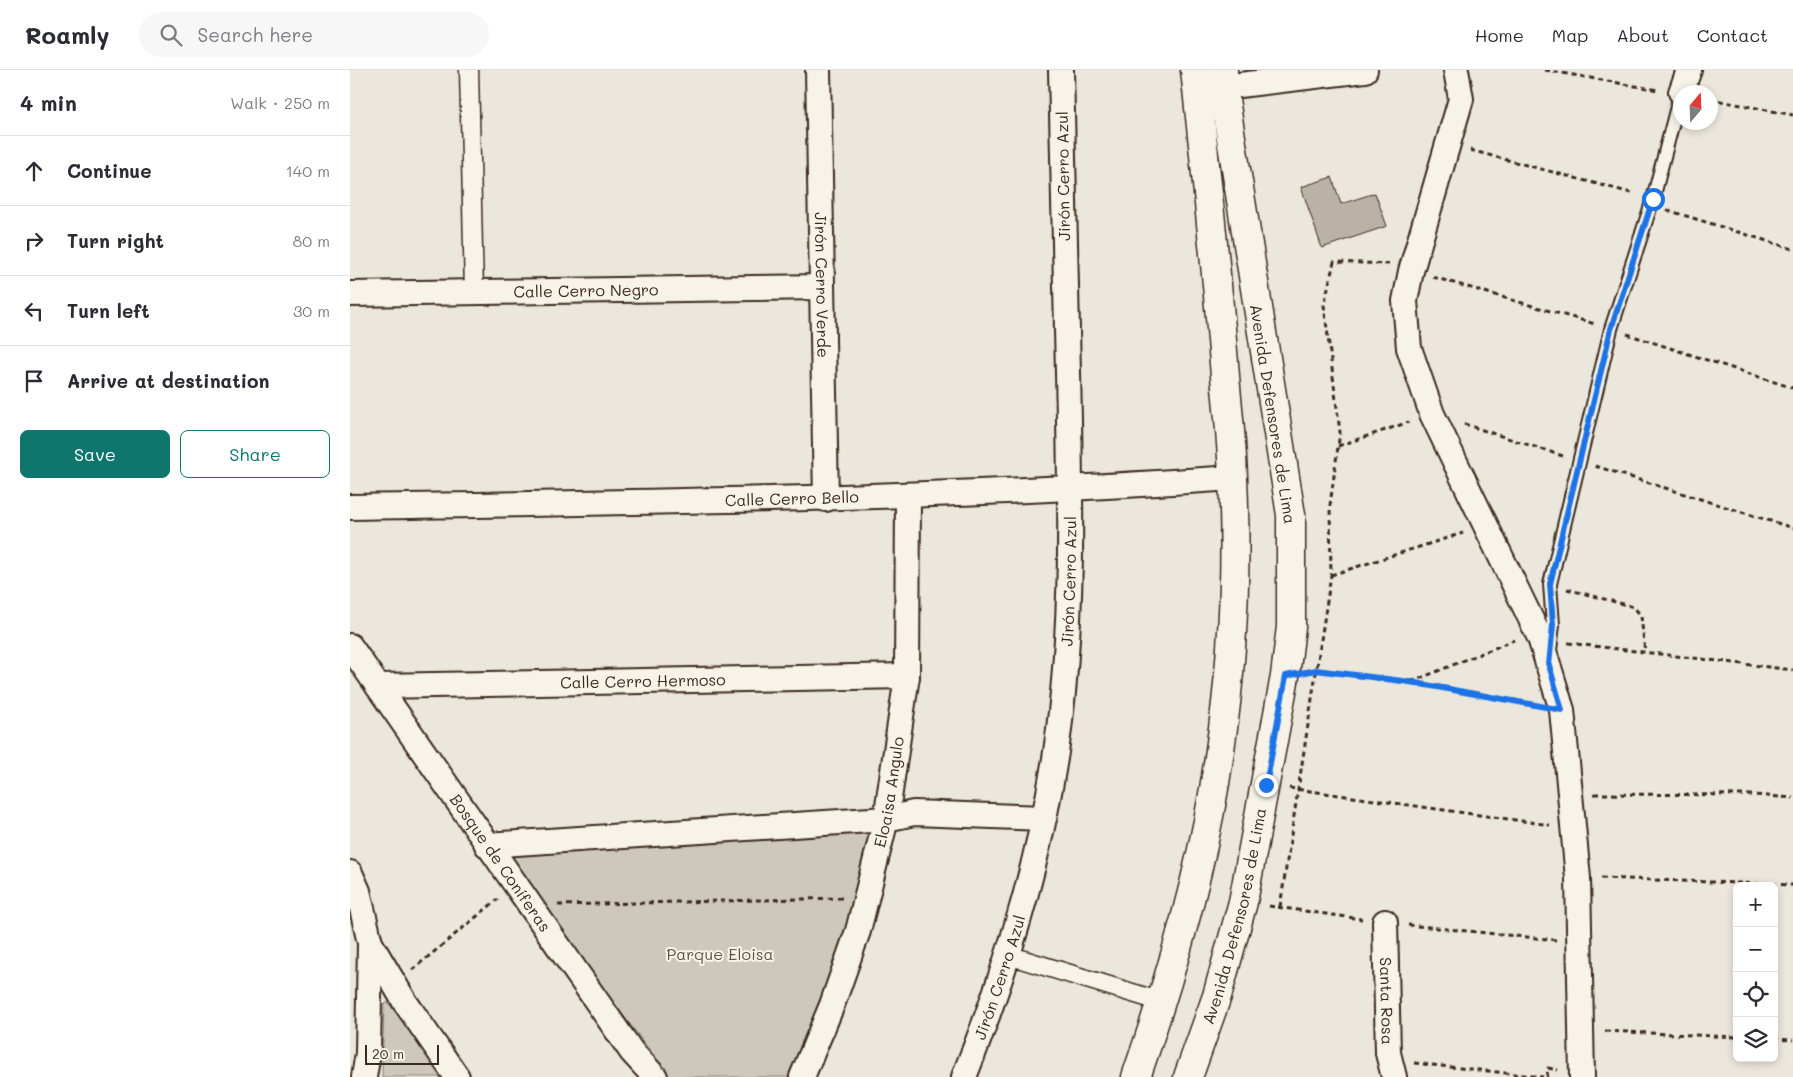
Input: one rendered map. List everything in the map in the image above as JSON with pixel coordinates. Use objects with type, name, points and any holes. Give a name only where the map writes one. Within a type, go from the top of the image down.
[{"type":"main road","points":[[1136,1077],[1162,1002],[1186,916],[1220,751],[1232,615],[1234,478],[1221,320],[1195,70]]},
{"type":"main road","name":"Avenida Defensores de Lima","points":[[1188,1077],[1217,996],[1240,911],[1286,676],[1291,627],[1292,515],[1223,78]]},
{"type":"street","points":[[469,70],[474,293]]},
{"type":"street","name":"Jirón Cerro Verde","points":[[818,70],[826,499]]},
{"type":"street","name":"Jirón Cerro Azul","points":[[964,1077],[987,1020],[1027,896],[1044,818],[1055,753],[1065,668],[1070,593],[1071,489],[1061,70]]},
{"type":"street","points":[[1223,78],[1365,70]]},
{"type":"street","points":[[1456,70],[1461,99],[1411,271],[1405,302],[1409,348],[1432,414],[1540,638],[1562,710],[1578,878],[1582,1077]]},
{"type":"street","points":[[1679,85],[1689,70]]},
{"type":"street","name":"Calle Cerro Negro","points":[[350,294],[822,286]]},
{"type":"street","name":"Calle Cerro Bello","points":[[350,507],[826,499],[1071,489],[1234,478]]},
{"type":"street","name":"Eloaisa Angulo","points":[[802,1077],[832,1005],[858,931],[886,819],[907,676],[908,496]]},
{"type":"street","name":"Bosque de Coníferas","points":[[350,646],[632,1052],[655,1077]]},
{"type":"street","name":"Calle Cerro Hermoso","points":[[378,686],[907,676]]},
{"type":"street","points":[[487,845],[886,819],[914,813],[1044,818]]},
{"type":"street","points":[[350,873],[358,891],[370,943],[368,1052],[364,1077]]},
{"type":"street","name":"Santa Rosa","points":[[1385,922],[1386,1025],[1388,1053],[1393,1069]]},
{"type":"street","points":[[370,943],[394,984],[457,1077]]},
{"type":"street","points":[[1008,955],[1162,1002]]},
{"type":"lane","points":[[1549,665],[1553,625],[1550,584],[1611,329],[1653,199],[1673,98]]},
{"type":"path","points":[[1545,70],[1673,93]]},
{"type":"path","points":[[1718,101],[1793,115]]},
{"type":"path","points":[[1448,144],[1653,199],[1667,210],[1793,249]]},
{"type":"path","points":[[1280,907],[1330,575],[1330,505],[1340,432],[1324,306],[1334,262],[1388,264]]},
{"type":"path","points":[[1330,575],[1486,526]]},
{"type":"path","points":[[1550,584],[1634,607],[1641,616],[1645,652]]},
{"type":"path","points":[[1410,682],[1516,639]]},
{"type":"path","points":[[1551,640],[1793,670]]},
{"type":"path","points":[[1286,676],[1316,670],[1410,682],[1562,710]]},
{"type":"path","points":[[1266,785],[1574,829]]},
{"type":"path","points":[[1571,794],[1754,795],[1793,798]]},
{"type":"path","points":[[1578,878],[1793,885]]},
{"type":"path","points":[[394,984],[516,885]]},
{"type":"path","points":[[530,906],[866,897]]},
{"type":"path","points":[[1582,1030],[1733,1037]]},
{"type":"path","points":[[1778,1039],[1793,1040]]},
{"type":"path","points":[[1393,1069],[1543,1077]]},
{"type":"green space","name":"Parque Eloisa","points":[[872,833],[847,940],[791,1077],[670,1077],[499,851]]},
{"type":"green space","points":[[388,1002],[446,1077],[382,1077],[384,1005]]},
{"type":"building","points":[[1332,177],[1341,204],[1375,193],[1387,226],[1322,248],[1301,187]]},
{"type":"route","points":[[1266,785],[1286,676],[1316,670],[1410,682],[1562,710],[1549,665],[1553,625],[1550,584],[1611,329],[1653,199]]}]
